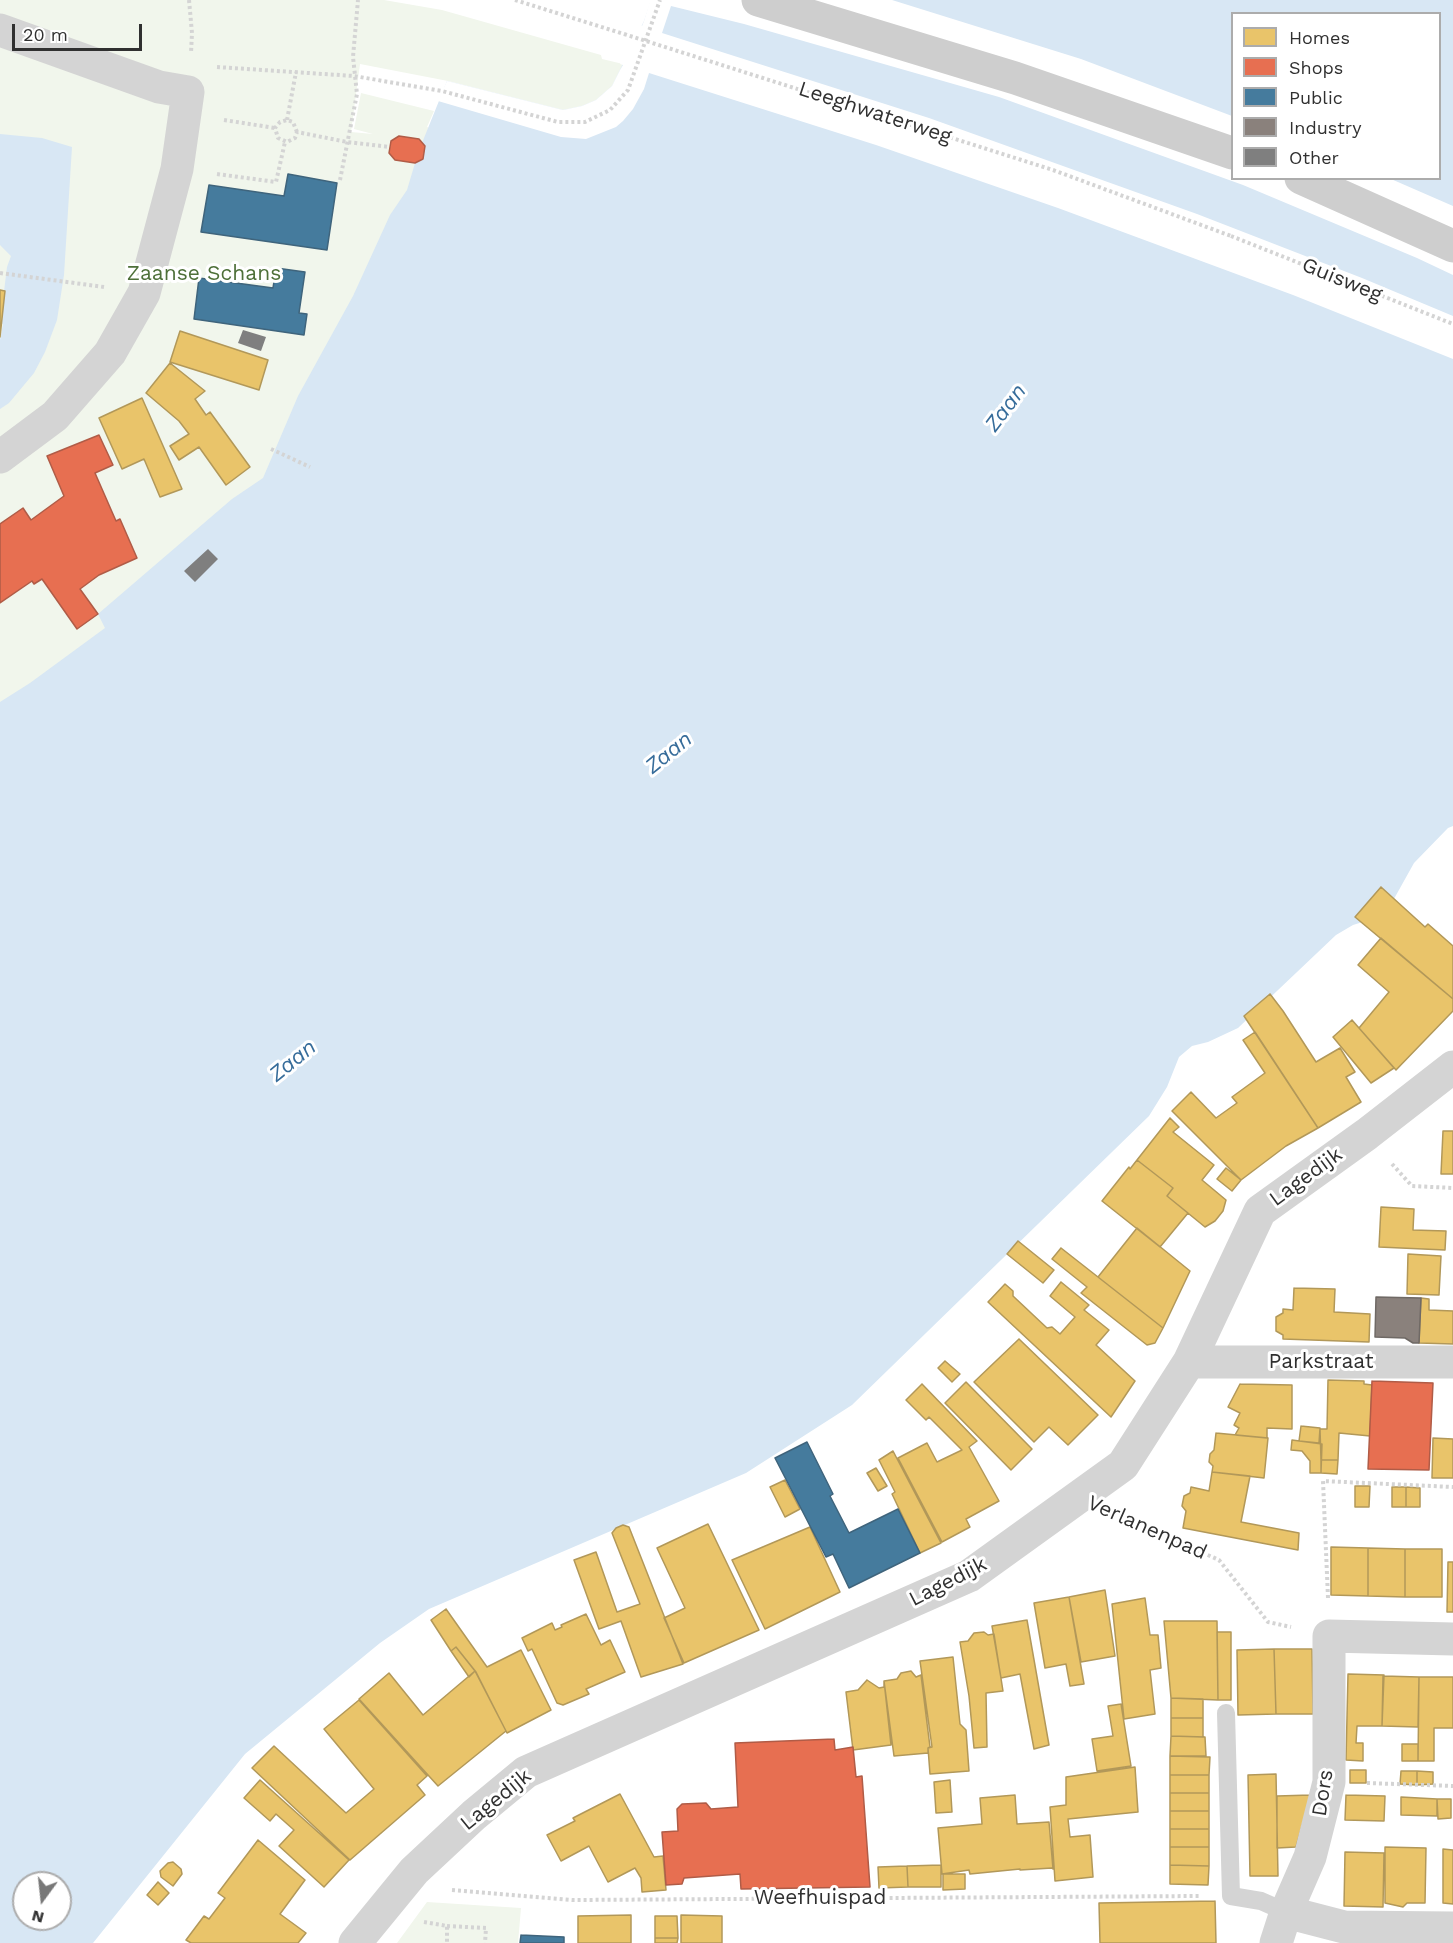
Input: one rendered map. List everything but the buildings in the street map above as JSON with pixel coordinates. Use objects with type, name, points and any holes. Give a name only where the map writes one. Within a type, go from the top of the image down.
[{"type":"main road","points":[[758,0],[1015,78],[1231,152]]},
{"type":"main road","points":[[1305,180],[1453,246]]},
{"type":"street","points":[[0,30],[159,87],[187,103],[177,169],[144,293],[110,353],[55,416],[0,457]]},
{"type":"street","name":"Lagedijk","points":[[355,1943],[414,1871],[474,1815],[526,1772],[969,1576],[1123,1465],[1189,1362],[1260,1211],[1453,1067]]},
{"type":"street","name":"Parkstraat","points":[[1189,1362],[1453,1362]]},
{"type":"street","points":[[1329,1636],[1453,1639]]},
{"type":"street","name":"Dors","points":[[1276,1943],[1286,1911],[1310,1857],[1329,1782],[1329,1636]]},
{"type":"street","points":[[1286,1911],[1344,1927],[1453,1928]]},
{"type":"lane","points":[[1226,1713],[1231,1896],[1261,1901],[1286,1911]]},
{"type":"path","points":[[189,0],[192,33]]},
{"type":"path","points":[[340,180],[357,94],[353,57],[358,0]]},
{"type":"path","name":"Leeghwaterweg","points":[[515,0],[1053,170],[1232,236]]},
{"type":"path","points":[[275,128],[187,103],[214,66],[354,76],[442,91],[558,122],[585,123],[610,110],[628,90],[660,0]]},
{"type":"path","points":[[287,120],[296,72]]},
{"type":"path","points":[[287,120],[293,122],[297,132],[292,141],[285,142],[276,136],[275,128],[280,122],[287,120]]},
{"type":"path","points":[[297,132],[347,142],[390,147]]},
{"type":"path","points":[[177,169],[276,182],[285,142]]},
{"type":"path","name":"Guisweg","points":[[1232,236],[1453,324]]},
{"type":"path","points":[[0,273],[64,280]]},
{"type":"path","points":[[271,449],[310,467]]},
{"type":"path","points":[[1366,1134],[1412,1186],[1453,1188]]},
{"type":"path","points":[[1329,1636],[1323,1481],[1453,1487]]},
{"type":"path","name":"Verlanenpad","points":[[1078,1498],[1219,1560],[1268,1622],[1329,1636]]},
{"type":"path","points":[[1329,1782],[1453,1786]]},
{"type":"path","name":"Weefhuispad","points":[[414,1871],[449,1890],[573,1900],[1231,1896]]},
{"type":"path","points":[[419,1929],[424,1922],[486,1928],[485,1943]]},
{"type":"path","points":[[447,1926],[447,1943]]},
{"type":"green space","name":"Zaanse Schans","points":[[0,0],[384,0],[442,10],[601,55],[602,59],[623,64],[612,86],[596,100],[563,110],[448,81],[360,64],[351,132],[373,134],[354,129],[361,93],[434,111],[427,127],[460,140],[344,510],[0,800]]},
{"type":"green space","points":[[427,1902],[521,1908],[518,1943],[397,1943]]},
{"type":"water","name":"Zaan","points":[[651,0],[1453,0],[1453,826],[1448,828],[1414,863],[1385,915],[1353,925],[1336,935],[1238,1028],[1208,1042],[1192,1046],[1179,1057],[1167,1087],[1149,1116],[852,1405],[746,1473],[429,1609],[380,1643],[245,1754],[93,1943],[0,1943],[0,702],[105,628],[98,614],[232,499],[263,478],[298,396],[353,296],[390,215],[407,190],[415,163],[423,159],[425,146],[422,143],[447,81],[563,110],[596,100],[612,86],[644,21]]},
{"type":"water","points":[[0,134],[42,138],[72,147],[64,275],[57,320],[34,373],[9,403],[0,409],[0,340],[3,324],[0,324],[7,267],[11,256],[0,245]]},
{"type":"pier","points":[[648,0],[892,0],[1081,59],[1231,116],[1231,180],[1393,180],[1453,206],[1453,275],[1243,185],[999,97],[744,24],[671,6],[662,33],[929,118],[1197,214],[1362,278],[1453,316],[1453,359],[1293,295],[1058,208],[876,145],[649,73],[644,89],[623,121],[616,127],[586,139],[561,137],[438,101],[447,81],[563,110],[596,100],[612,86],[639,25],[642,26],[650,1]]}]
